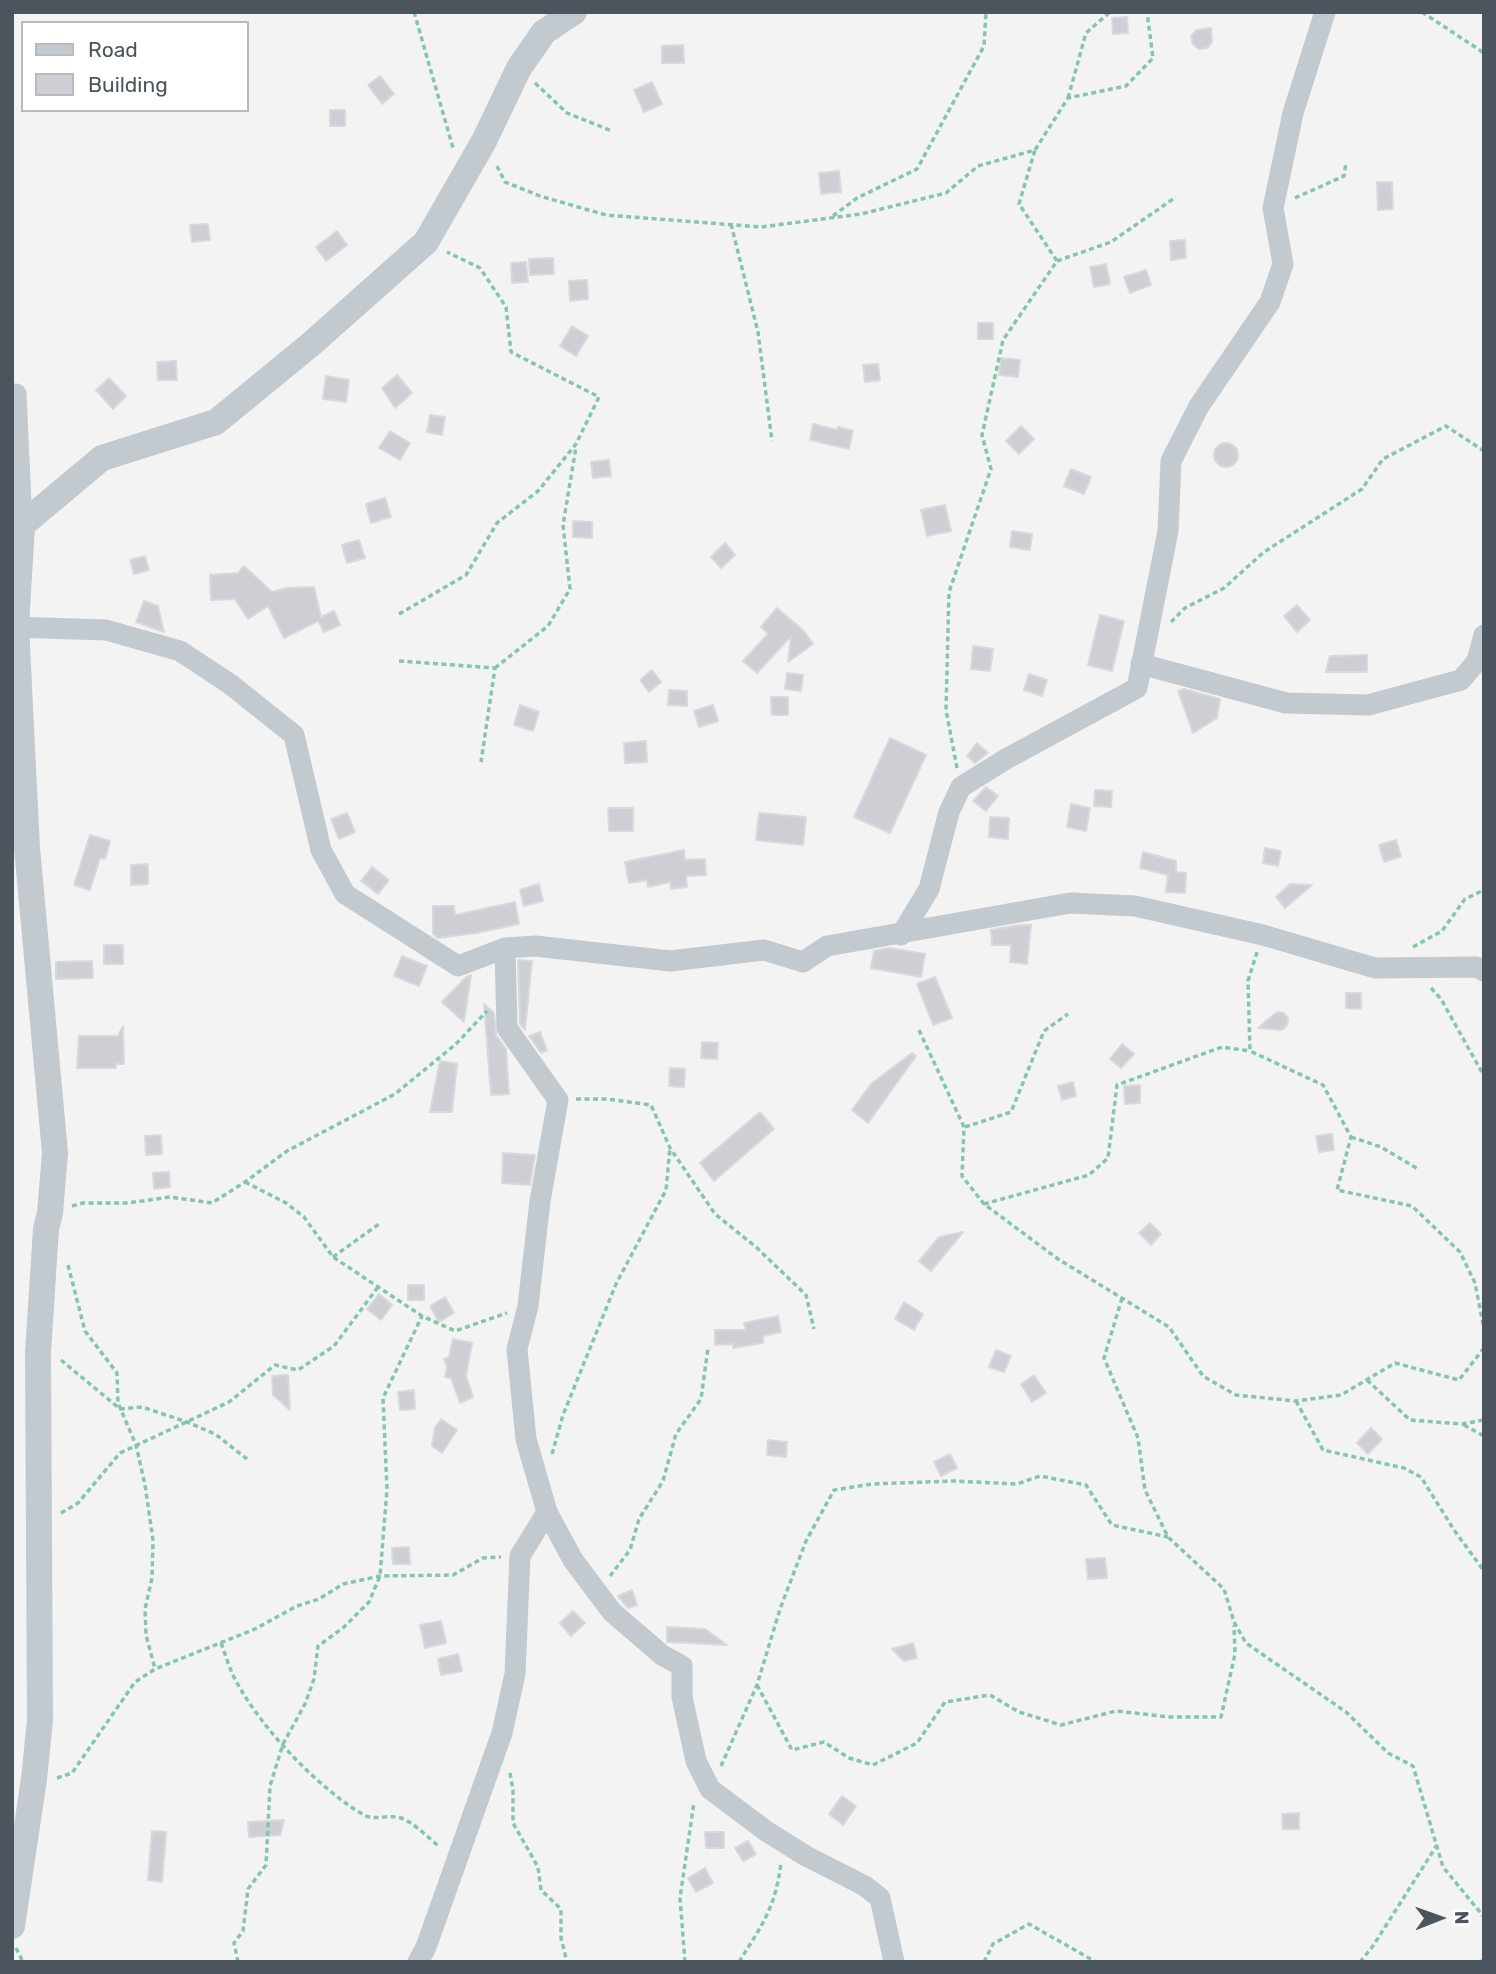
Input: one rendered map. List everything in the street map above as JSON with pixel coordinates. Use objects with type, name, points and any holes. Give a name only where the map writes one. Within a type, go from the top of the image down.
[{"type":"street","points":[[17,528],[102,458],[216,422],[310,345],[426,242],[484,141],[519,68],[544,32],[575,12]]},
{"type":"street","points":[[901,934],[929,888],[949,812],[961,787],[1006,759],[1137,688],[1168,531],[1171,461],[1199,406],[1270,302],[1283,264],[1273,208],[1293,113],[1325,12]]},
{"type":"street","points":[[12,1926],[40,1720],[40,1338],[46,1229],[55,1153],[27,848],[14,627],[17,528],[16,394]]},
{"type":"street","points":[[14,627],[106,630],[180,651],[230,684],[294,735],[321,850],[345,894],[458,966],[505,948],[536,946],[670,961],[764,950],[803,962],[827,947],[1070,903],[1135,906],[1263,935],[1375,968],[1411,959],[1476,967],[1484,971]]},
{"type":"street","points":[[1141,664],[1286,704],[1368,705],[1461,680],[1477,661],[1484,635]]},
{"type":"street","points":[[505,948],[507,1028],[558,1100],[540,1201],[528,1306],[517,1349],[526,1439],[547,1512],[573,1560],[612,1612],[662,1655],[682,1666],[682,1697],[696,1761],[710,1789],[783,1841],[865,1885],[880,1898],[894,1962]]},
{"type":"street","points":[[418,1962],[426,1947],[502,1733],[515,1674],[520,1556],[547,1512]]},
{"type":"path","points":[[414,12],[462,180]]},
{"type":"path","points":[[831,218],[857,198],[917,169],[984,46],[986,12]]},
{"type":"path","points":[[1057,261],[1019,204],[1035,150],[1068,98],[1086,33],[1110,12]]},
{"type":"path","points":[[1068,98],[1126,86],[1153,58],[1147,12]]},
{"type":"path","points":[[1422,12],[1484,53]]},
{"type":"path","points":[[519,68],[567,113],[612,131]]},
{"type":"path","points":[[484,141],[505,182],[540,197],[606,215],[761,227],[861,214],[946,193],[978,166],[1035,150]]},
{"type":"path","points":[[1273,208],[1344,176],[1346,162]]},
{"type":"path","points":[[961,787],[946,710],[949,592],[991,469],[982,435],[1003,340],[1057,261],[1111,242],[1176,197]]},
{"type":"path","points":[[731,224],[758,332],[772,441]]},
{"type":"path","points":[[399,614],[466,575],[497,523],[538,491],[576,444],[599,397],[511,352],[506,307],[480,268],[426,242]]},
{"type":"path","points":[[1169,625],[1185,608],[1224,588],[1264,552],[1362,489],[1383,459],[1446,426],[1484,451]]},
{"type":"path","points":[[399,661],[495,668],[548,626],[570,589],[563,525],[576,444]]},
{"type":"path","points":[[481,762],[495,668]]},
{"type":"path","points":[[1484,890],[1465,899],[1442,931],[1411,959],[1441,999],[1484,1076]]},
{"type":"path","points":[[1250,1051],[1248,981],[1263,935]]},
{"type":"path","points":[[50,1213],[83,1203],[128,1203],[170,1198],[212,1203],[287,1151],[396,1094],[456,1044],[491,1007]]},
{"type":"path","points":[[964,1127],[1011,1112],[1044,1031],[1068,1014]]},
{"type":"path","points":[[919,1030],[964,1127],[962,1176],[984,1204],[1058,1259],[1169,1327],[1203,1376],[1236,1395],[1296,1401],[1341,1395],[1395,1363],[1459,1380],[1484,1348]]},
{"type":"path","points":[[984,1204],[1089,1175],[1108,1158],[1117,1085],[1222,1047],[1250,1051],[1323,1085],[1351,1137],[1337,1190],[1412,1206],[1460,1252],[1475,1283],[1484,1329]]},
{"type":"path","points":[[558,1100],[607,1099],[651,1105],[670,1148],[715,1214],[756,1247],[806,1295],[814,1329]]},
{"type":"path","points":[[1351,1137],[1381,1147],[1418,1169]]},
{"type":"path","points":[[552,1455],[563,1415],[615,1284],[666,1191],[670,1148]]},
{"type":"path","points":[[245,1182],[286,1203],[304,1217],[333,1257],[422,1316],[455,1331],[528,1306]]},
{"type":"path","points":[[333,1257],[379,1224]]},
{"type":"path","points":[[67,1260],[85,1331],[117,1373],[118,1403],[136,1445],[145,1485],[153,1540],[152,1578],[145,1609],[146,1635],[155,1669]]},
{"type":"path","points":[[40,1524],[78,1503],[120,1453],[229,1402],[275,1365],[298,1370],[334,1346],[378,1287]]},
{"type":"path","points":[[1122,1297],[1104,1358],[1138,1438],[1145,1490],[1168,1537],[1224,1589],[1234,1622],[1246,1643],[1346,1712],[1388,1753],[1413,1766],[1443,1867],[1484,1917]]},
{"type":"path","points":[[238,1962],[234,1943],[243,1931],[248,1889],[266,1865],[270,1786],[283,1744],[305,1704],[314,1679],[318,1646],[369,1602],[380,1576],[387,1489],[383,1398],[422,1316]]},
{"type":"path","points":[[40,1338],[68,1368],[120,1409],[142,1406],[187,1422],[215,1434],[247,1459]]},
{"type":"path","points":[[598,1593],[629,1550],[639,1518],[663,1481],[676,1434],[701,1399],[708,1348]]},
{"type":"path","points":[[1367,1380],[1410,1420],[1462,1424],[1484,1420]]},
{"type":"path","points":[[1296,1401],[1323,1450],[1404,1468],[1421,1478],[1484,1571]]},
{"type":"path","points":[[1462,1424],[1484,1436]]},
{"type":"path","points":[[710,1789],[757,1685],[784,1597],[806,1541],[834,1490],[872,1484],[954,1481],[1017,1484],[1040,1476],[1086,1485],[1112,1525],[1168,1537]]},
{"type":"path","points":[[34,1779],[72,1773],[135,1682],[155,1669],[255,1629],[297,1606],[319,1599],[343,1584],[380,1576],[453,1575],[483,1558],[520,1556]]},
{"type":"path","points":[[757,1685],[792,1750],[824,1742],[849,1758],[873,1765],[917,1743],[945,1702],[990,1695],[1020,1712],[1061,1725],[1116,1711],[1170,1717],[1221,1717],[1235,1654],[1234,1622]]},
{"type":"path","points":[[221,1643],[240,1686],[254,1708],[313,1775],[344,1802],[368,1817],[399,1817],[456,1858]]},
{"type":"path","points":[[685,1962],[680,1898],[694,1803],[696,1761]]},
{"type":"path","points":[[509,1767],[513,1790],[513,1823],[538,1867],[541,1890],[561,1909],[561,1938],[567,1962]]},
{"type":"path","points":[[738,1962],[770,1912],[779,1882],[783,1841]]},
{"type":"path","points":[[1360,1962],[1373,1946],[1437,1844]]},
{"type":"path","points":[[984,1962],[993,1944],[1029,1924],[1096,1962]]},
{"type":"path","points":[[12,1940],[23,1962]]},
{"type":"building","points":[[1127,17],[1128,33],[1113,34],[1112,18]]},
{"type":"building","points":[[1211,28],[1212,42],[1207,48],[1199,49],[1193,44],[1191,36],[1197,30]]},
{"type":"building","points":[[683,45],[684,63],[662,63],[662,46]]},
{"type":"building","points":[[380,76],[394,94],[382,104],[368,85]]},
{"type":"building","points":[[652,82],[662,104],[644,112],[634,90]]},
{"type":"building","points":[[330,110],[345,110],[345,126],[330,126]]},
{"type":"building","points":[[839,171],[841,192],[821,194],[819,173]]},
{"type":"building","points":[[1377,182],[1392,182],[1393,209],[1378,210]]},
{"type":"building","points":[[208,224],[210,240],[192,242],[190,225]]},
{"type":"building","points":[[337,231],[347,245],[326,261],[316,247]]},
{"type":"building","points":[[1185,240],[1186,258],[1171,260],[1170,241]]},
{"type":"building","points":[[553,258],[554,274],[530,275],[529,259]]},
{"type":"building","points":[[526,262],[528,282],[512,283],[511,263]]},
{"type":"building","points":[[1106,264],[1110,284],[1094,287],[1090,267]]},
{"type":"building","points":[[1146,270],[1151,285],[1130,293],[1124,277]]},
{"type":"building","points":[[587,280],[588,299],[570,301],[569,281]]},
{"type":"building","points":[[978,323],[993,323],[993,339],[978,339]]},
{"type":"building","points":[[572,326],[588,336],[576,356],[560,346]]},
{"type":"building","points":[[1001,358],[1020,360],[1018,377],[999,375]]},
{"type":"building","points":[[176,361],[177,380],[158,380],[157,362]]},
{"type":"building","points":[[878,364],[880,380],[865,382],[863,365]]},
{"type":"building","points":[[397,375],[412,393],[395,408],[382,388]]},
{"type":"building","points":[[326,376],[349,380],[346,402],[323,399]]},
{"type":"building","points":[[109,378],[126,396],[113,409],[96,390]]},
{"type":"building","points":[[430,415],[445,417],[442,435],[427,432]]},
{"type":"building","points":[[813,424],[853,431],[849,449],[810,440]]},
{"type":"building","points":[[1021,426],[1034,439],[1019,454],[1006,441]]},
{"type":"building","points":[[390,431],[410,443],[400,460],[379,448]]},
{"type":"building","points":[[1226,443],[1234,447],[1238,455],[1234,463],[1226,467],[1218,463],[1214,455],[1218,447]]},
{"type":"building","points":[[609,460],[611,476],[593,478],[591,462]]},
{"type":"building","points":[[1071,469],[1091,477],[1084,494],[1064,486]]},
{"type":"building","points":[[385,498],[391,517],[371,523],[366,504]]},
{"type":"building","points":[[945,505],[951,531],[927,536],[921,510]]},
{"type":"building","points":[[573,521],[592,522],[592,538],[573,537]]},
{"type":"building","points":[[1012,531],[1032,534],[1030,550],[1010,547]]},
{"type":"building","points":[[359,540],[365,558],[347,563],[342,545]]},
{"type":"building","points":[[725,543],[735,555],[721,568],[711,557]]},
{"type":"building","points":[[145,556],[149,570],[134,574],[130,560]]},
{"type":"building","points":[[244,566],[272,592],[287,588],[314,587],[321,617],[334,611],[340,625],[324,632],[318,621],[284,638],[268,606],[248,619],[235,599],[211,600],[210,575],[238,573]]},
{"type":"building","points":[[144,601],[158,606],[164,632],[136,622]]},
{"type":"building","points":[[1297,605],[1310,620],[1297,632],[1284,616]]},
{"type":"building","points":[[777,608],[804,631],[813,644],[788,662],[791,636],[757,673],[743,661],[768,634],[761,627]]},
{"type":"building","points":[[1100,615],[1124,621],[1112,671],[1088,665]]},
{"type":"building","points":[[973,646],[993,649],[990,671],[971,669]]},
{"type":"building","points":[[1367,655],[1367,672],[1326,672],[1330,656]]},
{"type":"building","points":[[652,670],[661,682],[649,692],[640,680]]},
{"type":"building","points":[[787,673],[803,675],[801,691],[785,689]]},
{"type":"building","points":[[1029,674],[1047,680],[1042,696],[1024,690]]},
{"type":"building","points":[[1184,689],[1220,699],[1217,718],[1193,733],[1178,691]]},
{"type":"building","points":[[669,690],[687,691],[687,706],[668,705]]},
{"type":"building","points":[[771,697],[788,697],[788,715],[772,715]]},
{"type":"building","points":[[520,705],[539,712],[533,731],[514,725]]},
{"type":"building","points":[[713,705],[718,721],[699,727],[694,711]]},
{"type":"building","points":[[890,738],[926,755],[890,833],[854,817]]},
{"type":"building","points":[[646,741],[647,762],[625,763],[624,743]]},
{"type":"building","points":[[977,743],[988,753],[975,763],[967,756]]},
{"type":"building","points":[[986,787],[998,796],[986,811],[973,801]]},
{"type":"building","points":[[1095,790],[1112,791],[1111,807],[1094,806]]},
{"type":"building","points":[[1071,804],[1090,808],[1086,831],[1067,827]]},
{"type":"building","points":[[608,808],[633,808],[633,831],[609,831]]},
{"type":"building","points":[[347,813],[355,832],[339,839],[331,819]]},
{"type":"building","points":[[759,813],[806,817],[803,845],[756,840]]},
{"type":"building","points":[[990,817],[1009,818],[1008,839],[989,837]]},
{"type":"building","points":[[90,835],[110,841],[105,859],[100,858],[90,890],[74,885]]},
{"type":"building","points":[[1396,840],[1401,856],[1384,862],[1379,845]]},
{"type":"building","points":[[1265,848],[1281,851],[1278,866],[1263,863]]},
{"type":"building","points":[[684,850],[685,860],[705,859],[706,875],[686,876],[687,887],[671,889],[670,882],[648,887],[647,880],[629,883],[625,862]]},
{"type":"building","points":[[1143,852],[1176,861],[1176,872],[1186,873],[1185,893],[1166,892],[1168,875],[1140,868]]},
{"type":"building","points":[[148,864],[148,884],[131,885],[131,865]]},
{"type":"building","points":[[372,867],[389,880],[378,894],[361,881]]},
{"type":"building","points":[[539,884],[543,901],[524,906],[520,890]]},
{"type":"building","points":[[1290,884],[1312,885],[1285,908],[1276,897]]},
{"type":"building","points":[[515,902],[519,924],[438,938],[433,934],[433,906],[454,906],[455,915]]},
{"type":"building","points":[[1031,925],[1027,964],[1010,962],[1011,945],[992,945],[991,930]]},
{"type":"building","points":[[104,945],[123,945],[123,964],[104,964]]},
{"type":"building","points":[[890,948],[925,954],[921,977],[871,968],[874,951]]},
{"type":"building","points":[[402,956],[427,966],[419,986],[394,976]]},
{"type":"building","points":[[518,960],[532,961],[525,1030],[520,1024]]},
{"type":"building","points":[[92,961],[93,978],[56,979],[56,962]]},
{"type":"building","points":[[471,975],[464,1022],[442,1002]]},
{"type":"building","points":[[935,977],[952,1018],[933,1025],[917,984]]},
{"type":"building","points":[[1346,993],[1361,993],[1361,1009],[1346,1008]]},
{"type":"building","points":[[484,1004],[494,1013],[496,1035],[506,1049],[509,1094],[491,1095]]},
{"type":"building","points":[[1277,1012],[1284,1013],[1288,1018],[1287,1025],[1282,1030],[1258,1028]]},
{"type":"building","points":[[123,1026],[124,1064],[116,1064],[116,1068],[77,1068],[79,1036],[118,1036]]},
{"type":"building","points":[[540,1032],[547,1050],[541,1053],[529,1036]]},
{"type":"building","points":[[702,1042],[718,1043],[717,1059],[701,1058]]},
{"type":"building","points":[[1122,1044],[1134,1054],[1121,1068],[1110,1059]]},
{"type":"building","points":[[912,1053],[916,1056],[868,1123],[852,1110],[871,1084]]},
{"type":"building","points":[[440,1061],[457,1064],[452,1112],[430,1112]]},
{"type":"building","points":[[670,1068],[685,1069],[684,1087],[669,1086]]},
{"type":"building","points":[[1073,1082],[1076,1096],[1062,1100],[1058,1086]]},
{"type":"building","points":[[1140,1085],[1140,1103],[1125,1104],[1124,1086]]},
{"type":"building","points":[[760,1112],[774,1129],[714,1181],[700,1163]]},
{"type":"building","points":[[1332,1134],[1334,1150],[1319,1152],[1316,1136]]},
{"type":"building","points":[[161,1135],[162,1154],[146,1155],[145,1136]]},
{"type":"building","points":[[503,1153],[535,1155],[530,1185],[502,1183]]},
{"type":"building","points":[[169,1172],[170,1187],[154,1189],[153,1173]]},
{"type":"building","points":[[1150,1223],[1161,1234],[1151,1245],[1139,1233]]},
{"type":"building","points":[[963,1232],[931,1271],[919,1261],[939,1237]]},
{"type":"building","points":[[408,1285],[424,1285],[424,1300],[408,1300]]},
{"type":"building","points":[[379,1294],[392,1305],[381,1320],[367,1309]]},
{"type":"building","points":[[445,1297],[454,1313],[439,1322],[430,1306]]},
{"type":"building","points":[[904,1302],[923,1314],[914,1330],[895,1319]]},
{"type":"building","points":[[778,1316],[781,1332],[763,1336],[763,1343],[733,1348],[733,1344],[715,1345],[715,1330],[746,1330],[744,1323]]},
{"type":"building","points":[[453,1339],[472,1343],[466,1376],[473,1397],[460,1403],[451,1378],[445,1377],[447,1367],[444,1359],[449,1357]]},
{"type":"building","points":[[996,1350],[1011,1356],[1004,1372],[989,1367]]},
{"type":"building","points":[[288,1375],[290,1410],[273,1395],[272,1376]]},
{"type":"building","points":[[1034,1375],[1046,1393],[1032,1402],[1021,1384]]},
{"type":"building","points":[[414,1390],[415,1409],[400,1410],[398,1392]]},
{"type":"building","points":[[441,1419],[457,1430],[442,1453],[432,1446],[435,1428]]},
{"type":"building","points":[[1371,1428],[1382,1439],[1368,1454],[1357,1443]]},
{"type":"building","points":[[768,1440],[787,1442],[786,1457],[767,1455]]},
{"type":"building","points":[[950,1454],[957,1468],[941,1476],[934,1462]]},
{"type":"building","points":[[409,1547],[410,1564],[393,1564],[392,1548]]},
{"type":"building","points":[[1105,1558],[1107,1578],[1088,1579],[1086,1559]]},
{"type":"building","points":[[632,1590],[637,1605],[628,1608],[618,1596]]},
{"type":"building","points":[[573,1611],[585,1623],[571,1636],[560,1623]]},
{"type":"building","points":[[441,1621],[446,1643],[425,1648],[420,1625]]},
{"type":"building","points":[[667,1627],[705,1629],[727,1645],[667,1642]]},
{"type":"building","points":[[913,1643],[917,1658],[904,1661],[892,1649]]},
{"type":"building","points":[[458,1654],[462,1671],[441,1675],[438,1659]]},
{"type":"building","points":[[842,1796],[856,1806],[843,1825],[829,1814]]},
{"type":"building","points":[[1299,1813],[1299,1829],[1283,1829],[1282,1814]]},
{"type":"building","points":[[284,1820],[280,1835],[249,1837],[248,1822]]},
{"type":"building","points":[[152,1831],[166,1832],[162,1882],[148,1880]]},
{"type":"building","points":[[705,1832],[724,1832],[724,1848],[706,1848]]},
{"type":"building","points":[[748,1841],[756,1854],[743,1861],[735,1848]]},
{"type":"building","points":[[705,1868],[713,1883],[696,1892],[688,1878]]}]
